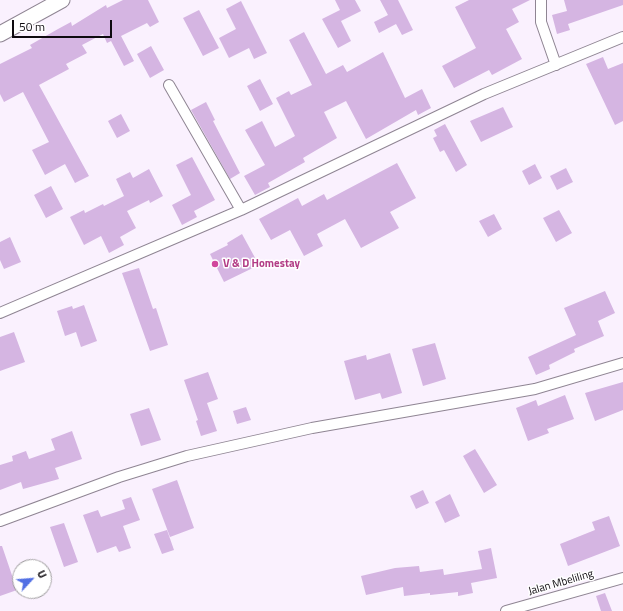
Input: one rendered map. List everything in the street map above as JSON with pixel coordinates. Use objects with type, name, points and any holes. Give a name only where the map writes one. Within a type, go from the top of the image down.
[{"type":"street","points":[[0,34],[62,0]]},
{"type":"street","points":[[541,0],[542,22],[556,65]]},
{"type":"street","points":[[0,313],[241,210],[478,97],[623,37]]},
{"type":"street","points":[[169,85],[241,210]]},
{"type":"street","points":[[0,521],[119,477],[187,456],[312,428],[535,389],[623,362]]},
{"type":"street","name":"Jalan Mbeliling","points":[[506,611],[623,578]]},
{"type":"building","points":[[123,0],[148,0],[159,22],[150,27],[147,23],[121,36],[134,61],[124,66],[111,41],[107,43],[103,34],[82,45],[87,53],[66,64],[69,69],[39,85],[89,176],[75,183],[65,164],[45,175],[32,150],[49,142],[23,92],[4,102],[0,94],[0,64],[32,48],[30,45],[71,22],[72,26],[106,5],[107,8]]},
{"type":"building","points":[[335,0],[355,0],[361,11],[341,21],[351,41],[338,48],[322,19],[340,10]]},
{"type":"building","points":[[380,0],[398,0],[413,30],[402,35],[396,24],[379,33],[374,22],[388,15]]},
{"type":"building","points":[[469,0],[530,0],[512,9],[519,22],[506,29],[522,59],[492,75],[489,70],[454,88],[442,66],[476,48],[455,7]]},
{"type":"building","points":[[564,0],[623,0],[623,5],[568,24],[570,30],[557,34],[552,15],[567,11]]},
{"type":"building","points":[[241,1],[267,53],[254,59],[249,48],[229,58],[219,38],[236,29],[226,9]]},
{"type":"building","points":[[199,10],[219,48],[203,56],[183,18]]},
{"type":"building","points":[[304,32],[326,74],[343,65],[347,72],[383,52],[405,98],[422,89],[431,108],[418,115],[416,110],[366,139],[346,101],[324,112],[337,138],[303,158],[305,162],[268,183],[270,187],[255,195],[244,176],[265,165],[245,130],[262,121],[275,147],[295,136],[276,98],[289,91],[291,95],[312,85],[289,40]]},
{"type":"building","points":[[151,46],[164,70],[150,78],[137,54]]},
{"type":"building","points":[[603,57],[608,69],[623,63],[623,121],[615,125],[586,64]]},
{"type":"building","points":[[260,79],[273,104],[260,111],[247,86]]},
{"type":"building","points":[[206,102],[215,120],[213,121],[240,173],[230,179],[191,110]]},
{"type":"building","points":[[503,107],[513,127],[481,142],[470,121]]},
{"type":"building","points":[[121,114],[130,131],[117,138],[108,121]]},
{"type":"building","points":[[445,124],[467,165],[456,172],[444,150],[440,152],[433,138],[437,136],[434,130]]},
{"type":"building","points":[[192,157],[215,200],[194,211],[197,217],[182,225],[172,205],[191,195],[176,165]]},
{"type":"building","points":[[397,163],[416,198],[390,212],[399,228],[361,248],[345,219],[317,234],[323,246],[304,256],[290,230],[271,240],[259,219],[298,198],[302,206],[324,194],[327,200]]},
{"type":"building","points":[[535,164],[542,178],[529,185],[522,171]]},
{"type":"building","points":[[566,168],[573,182],[557,190],[550,176]]},
{"type":"building","points":[[149,169],[163,196],[150,203],[149,200],[127,211],[136,228],[120,237],[124,245],[109,253],[101,236],[84,245],[70,217],[84,210],[85,213],[103,204],[104,206],[124,196],[116,179],[130,172],[133,178]]},
{"type":"building","points":[[51,186],[63,209],[46,218],[34,195]]},
{"type":"building","points":[[559,210],[572,233],[556,242],[543,218]]},
{"type":"building","points":[[494,214],[502,229],[488,237],[479,221]]},
{"type":"building","points":[[242,234],[259,265],[224,282],[210,254],[228,245],[227,243]]},
{"type":"building","points":[[10,237],[21,262],[4,269],[0,260],[0,242]]},
{"type":"building","points":[[139,268],[153,309],[156,308],[168,345],[150,351],[122,273]]},
{"type":"building","points":[[605,291],[615,313],[598,321],[604,336],[574,349],[575,352],[549,365],[550,369],[536,375],[528,357],[576,335],[564,308]]},
{"type":"building","points":[[84,305],[97,341],[81,347],[76,332],[65,336],[57,311],[72,306],[73,309]]},
{"type":"building","points":[[14,332],[25,362],[0,371],[0,337]]},
{"type":"building","points":[[435,343],[446,379],[423,386],[412,349]]},
{"type":"building","points":[[390,353],[402,393],[382,399],[380,393],[355,400],[344,361],[366,355],[367,360]]},
{"type":"building","points":[[208,372],[218,399],[207,403],[217,431],[201,436],[196,421],[198,420],[184,380]]},
{"type":"building","points":[[623,382],[623,410],[595,421],[585,393]]},
{"type":"building","points":[[565,395],[574,419],[547,429],[549,433],[528,441],[516,408],[536,400],[538,406]]},
{"type":"building","points":[[246,407],[251,420],[237,424],[233,411]]},
{"type":"building","points":[[149,408],[161,440],[141,446],[130,414]]},
{"type":"building","points":[[72,431],[82,459],[55,468],[59,479],[23,489],[21,482],[0,490],[0,465],[13,461],[12,456],[26,451],[29,459],[55,450],[51,439]]},
{"type":"building","points":[[475,449],[497,485],[484,493],[463,456]]},
{"type":"building","points":[[177,480],[194,528],[170,537],[152,489]]},
{"type":"building","points":[[423,490],[429,503],[416,509],[410,496]]},
{"type":"building","points":[[450,494],[460,516],[445,523],[435,502]]},
{"type":"building","points":[[131,497],[140,520],[123,526],[131,548],[119,552],[116,546],[97,553],[83,515],[98,510],[101,517],[125,509],[122,500]]},
{"type":"building","points":[[609,516],[620,546],[568,566],[560,544],[595,530],[592,522]]},
{"type":"building","points":[[64,523],[78,562],[64,567],[50,527]]},
{"type":"building","points":[[167,530],[174,550],[162,554],[154,534]]},
{"type":"building","points":[[0,546],[2,546],[12,575],[12,592],[0,596]]},
{"type":"building","points":[[491,548],[497,578],[471,583],[473,593],[458,596],[458,592],[404,596],[403,587],[366,595],[361,576],[395,568],[419,566],[420,572],[443,569],[444,575],[482,569],[478,551]]},
{"type":"building","points":[[605,593],[612,611],[601,611],[596,596]]},
{"type":"place","name":"V & D Homestay","points":[[215,264]]}]
